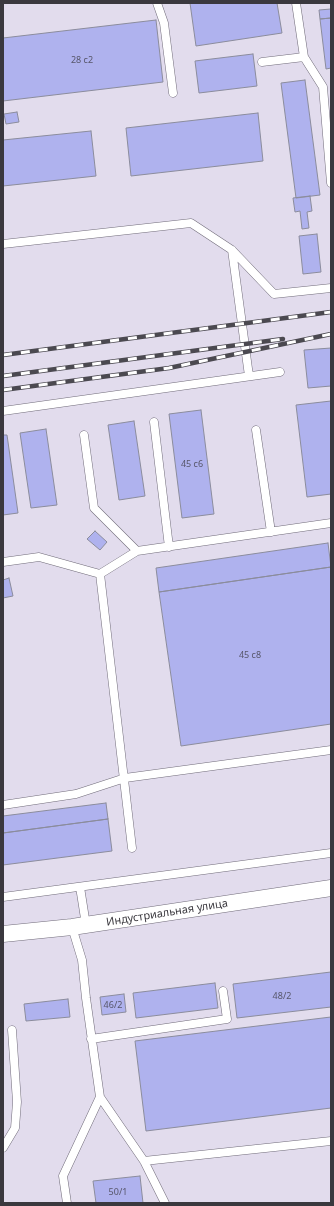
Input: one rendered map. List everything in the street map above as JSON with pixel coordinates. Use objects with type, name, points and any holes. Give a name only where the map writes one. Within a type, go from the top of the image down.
[{"type":"street","name":"Индустриальная улица","points":[[3,934],[79,926],[331,888]]},
{"type":"lane","points":[[157,3],[164,23],[173,93]]},
{"type":"lane","points":[[296,3],[304,57],[327,87],[331,183]]},
{"type":"lane","points":[[262,62],[304,57]]},
{"type":"lane","points":[[3,244],[191,223],[232,250],[274,294],[331,288]]},
{"type":"lane","points":[[232,250],[249,376]]},
{"type":"lane","points":[[3,411],[280,372]]},
{"type":"lane","points":[[154,422],[169,547]]},
{"type":"lane","points":[[256,430],[271,532]]},
{"type":"lane","points":[[84,435],[94,508],[137,551]]},
{"type":"lane","points":[[3,562],[39,557],[100,574],[137,551],[331,523]]},
{"type":"lane","points":[[100,574],[132,848]]},
{"type":"lane","points":[[3,805],[76,794],[125,778],[331,750]]},
{"type":"lane","points":[[3,897],[331,853]]},
{"type":"lane","points":[[80,887],[79,926],[82,960],[91,1039],[100,1097],[144,1161],[165,1203]]},
{"type":"lane","points":[[91,1039],[226,1019],[223,991]]},
{"type":"lane","points":[[3,1148],[15,1128],[17,1102],[12,1030]]},
{"type":"lane","points":[[67,1203],[63,1176],[100,1097]]},
{"type":"lane","points":[[144,1161],[331,1141]]},
{"type":"building","points":[[190,3],[277,3],[282,33],[196,46]]},
{"type":"building","points":[[331,9],[331,18],[320,19],[319,10]]},
{"type":"building","points":[[331,18],[331,68],[326,69],[320,19]]},
{"type":"building","points":[[156,20],[163,82],[3,101],[3,38]]},
{"type":"building","points":[[253,54],[257,86],[199,93],[195,61]]},
{"type":"building","points":[[305,80],[320,195],[296,198],[281,83]]},
{"type":"building","points":[[17,112],[19,122],[6,124],[4,114]]},
{"type":"building","points":[[258,113],[263,161],[131,176],[126,128]]},
{"type":"building","points":[[91,131],[96,176],[3,186],[3,140]]},
{"type":"building","points":[[310,196],[312,211],[307,212],[309,228],[302,229],[300,211],[295,212],[293,198]]},
{"type":"building","points":[[317,234],[321,272],[303,274],[299,236]]},
{"type":"building","points":[[331,348],[331,386],[308,388],[304,350]]},
{"type":"building","points":[[331,401],[331,494],[307,497],[296,405]]},
{"type":"building","points":[[201,410],[214,514],[182,518],[169,414]]},
{"type":"building","points":[[134,421],[145,496],[119,500],[108,425]]},
{"type":"building","points":[[46,429],[57,505],[31,508],[20,433]]},
{"type":"building","points":[[3,435],[7,435],[18,513],[3,515]]},
{"type":"building","points":[[95,531],[107,542],[100,550],[87,539]]},
{"type":"building","points":[[328,543],[331,567],[159,592],[156,568]]},
{"type":"building","points":[[331,567],[331,724],[181,746],[159,592]]},
{"type":"building","points":[[9,578],[13,596],[3,598],[3,580]]},
{"type":"building","points":[[106,803],[108,819],[3,833],[3,816]]},
{"type":"building","points":[[108,819],[112,851],[3,865],[3,833]]},
{"type":"building","points":[[331,972],[331,1007],[237,1018],[233,984]]},
{"type":"building","points":[[215,983],[218,1008],[136,1018],[133,993]]},
{"type":"building","points":[[124,994],[126,1012],[102,1015],[100,997]]},
{"type":"building","points":[[68,999],[70,1017],[26,1021],[24,1004]]},
{"type":"building","points":[[331,1017],[331,1108],[146,1131],[135,1041]]},
{"type":"building","points":[[140,1176],[143,1203],[96,1203],[93,1181]]},
{"type":"railway","points":[[3,355],[331,312]]},
{"type":"railway","points":[[3,390],[169,368],[331,334]]},
{"type":"railway","points":[[3,376],[283,339]]}]
